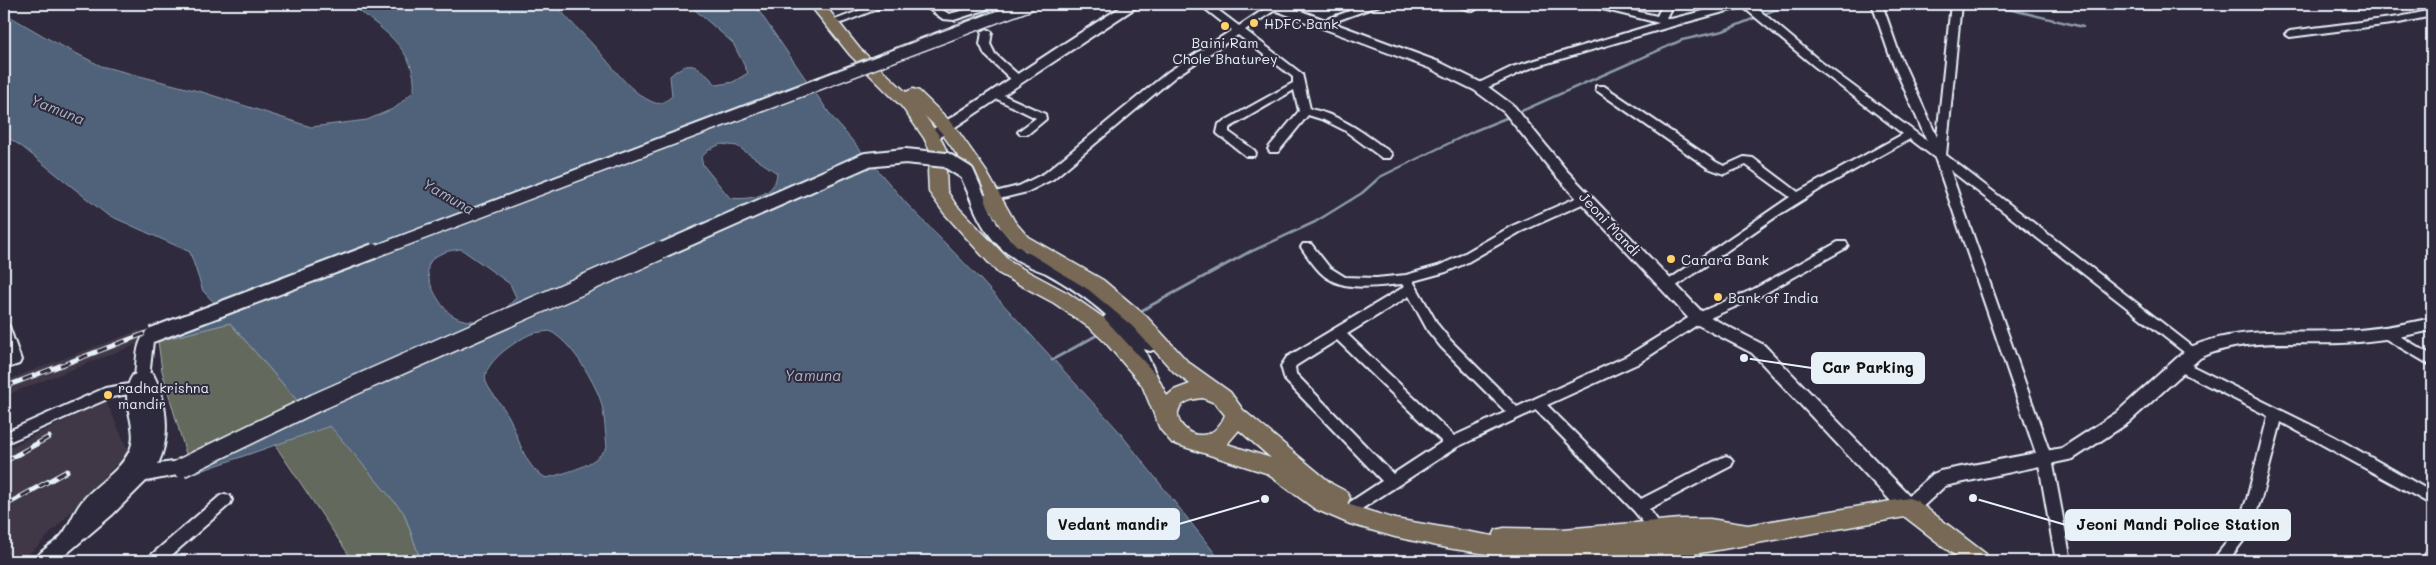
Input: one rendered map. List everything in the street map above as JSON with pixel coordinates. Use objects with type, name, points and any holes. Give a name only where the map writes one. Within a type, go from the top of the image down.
[{"type":"main road","points":[[816,4],[855,52],[977,171],[984,198],[985,220],[996,236],[1011,249],[1118,322],[1214,392],[1224,396],[1231,404],[1235,416],[1233,425],[1228,433],[1218,439],[1200,443]]},
{"type":"main road","points":[[829,4],[840,20],[939,132],[938,192],[950,208],[1006,268],[1061,298],[1118,322]]},
{"type":"main road","points":[[939,132],[997,95],[1062,49],[1135,4]]},
{"type":"main road","name":"Jeoni Mandi","points":[[1273,5],[1324,22],[1434,65],[1479,87],[1509,109],[1520,126],[1584,198],[1698,318],[1758,349],[1909,507]]},
{"type":"main road","points":[[131,475],[181,468],[315,403],[866,160],[896,155],[926,156],[950,162],[968,174],[984,198],[1022,241],[1096,284],[1150,381],[1170,429],[1177,436],[1273,467],[1323,503],[1350,515],[1395,528],[1447,539],[1562,556],[1624,553],[1753,535],[1909,507],[1940,479],[2067,454],[2122,418],[2180,365],[2206,345],[2239,340],[2342,337],[2432,324]]},
{"type":"main road","points":[[45,561],[97,517],[131,475],[148,424],[134,394],[138,383]]},
{"type":"main road","points":[[1167,418],[1168,409],[1173,401],[1182,395],[1192,391],[1214,392]]},
{"type":"main road","points":[[1235,416],[1324,490],[1355,506],[1427,526],[1518,538],[1559,540],[1606,536],[1656,528],[1708,526],[1753,535]]},
{"type":"main road","points":[[1909,507],[1978,561]]},
{"type":"street","points":[[840,20],[885,4]]},
{"type":"street","points":[[927,4],[947,17],[954,17],[998,4]]},
{"type":"street","points":[[4,439],[110,392],[138,383],[147,339],[152,335],[1031,4]]},
{"type":"street","points":[[1204,4],[1298,76],[1298,84],[1305,111]]},
{"type":"street","points":[[1324,22],[1378,4]]},
{"type":"street","points":[[1456,4],[1473,8]]},
{"type":"street","points":[[1593,4],[1618,6],[1665,22]]},
{"type":"street","points":[[1665,22],[1668,4]]},
{"type":"street","points":[[1479,87],[1516,69],[1665,22],[1742,4]]},
{"type":"street","points":[[1746,4],[1909,136],[1940,157],[2102,286],[2194,353]]},
{"type":"street","points":[[1877,4],[1895,56],[1940,157],[2045,459],[2064,561]]},
{"type":"street","points":[[1940,157],[1956,4]]},
{"type":"street","points":[[984,198],[1023,189],[1049,176],[1172,74],[1240,30],[1273,5]]},
{"type":"street","points":[[2290,34],[2399,20],[2432,13]]},
{"type":"street","points":[[987,32],[985,44],[990,55],[1018,80]]},
{"type":"street","points":[[1250,153],[1224,133],[1223,126],[1298,84]]},
{"type":"street","points":[[1600,88],[1712,165],[1724,170],[1744,161],[1749,161],[1797,197]]},
{"type":"street","points":[[997,95],[1040,116],[1041,119],[1024,132]]},
{"type":"street","points":[[1274,149],[1305,111]]},
{"type":"street","points":[[1305,111],[1319,113],[1346,126],[1386,155]]},
{"type":"street","points":[[1668,286],[1797,197],[1909,136]]},
{"type":"street","points":[[1391,481],[1288,372],[1288,366],[1292,361],[1339,334],[1408,284],[1462,260],[1516,229],[1584,198]]},
{"type":"street","points":[[1355,506],[1452,443],[1632,360],[1698,318],[1758,292],[1842,245]]},
{"type":"street","points":[[1308,246],[1325,270],[1342,282],[1408,284]]},
{"type":"street","points":[[1408,284],[1433,328],[1446,344],[1516,414]]},
{"type":"street","points":[[4,329],[14,360],[4,364]]},
{"type":"street","points":[[2384,332],[2432,361]]},
{"type":"street","points":[[1339,334],[1452,443]]},
{"type":"street","points":[[2180,365],[2276,413],[2432,499]]},
{"type":"street","points":[[1538,404],[1656,528]]},
{"type":"street","points":[[2219,561],[2240,536],[2254,500],[2276,413]]},
{"type":"street","points":[[1639,508],[1726,462]]},
{"type":"street","points":[[155,561],[225,500]]},
{"type":"street","points":[[2428,561],[2432,557]]},
{"type":"shaded area","points":[[139,330],[140,343],[4,396],[4,381]]},
{"type":"shaded area","points":[[106,401],[129,452],[38,546],[19,561],[4,561],[4,450]]},
{"type":"green space","points":[[230,323],[309,414],[213,460],[186,454],[162,371],[158,341]]},
{"type":"green space","points":[[330,425],[404,513],[421,561],[353,561],[275,445]]},
{"type":"water","name":"Yamuna","points":[[349,4],[556,4],[629,86],[646,99],[660,103],[672,96],[670,76],[684,67],[690,66],[700,69],[717,85],[733,82],[748,73],[733,43],[688,4],[754,4],[832,117],[906,203],[980,279],[1117,429],[1221,561],[421,561],[404,513],[330,426],[189,475],[213,460],[309,414],[230,323],[158,341],[158,336],[224,313],[203,291],[190,252],[106,214],[21,146],[4,135],[4,13],[101,66],[202,92],[311,127],[367,120],[395,108],[414,91],[414,76],[410,63],[403,51],[383,30]],"holes":[[[721,144],[737,146],[777,173],[772,187],[766,192],[753,197],[730,198],[703,165],[701,158],[708,150]],[[461,249],[510,284],[516,297],[503,310],[487,318],[469,321],[452,315],[438,299],[428,275],[430,262],[436,256]],[[550,331],[566,343],[585,369],[599,396],[607,447],[588,464],[547,478],[540,474],[528,461],[511,421],[486,382],[489,368],[501,353],[531,334]]]},
{"type":"waterway","points":[[1517,113],[1682,40],[1723,31],[1789,4]]},
{"type":"waterway","points":[[1988,4],[2083,27]]},
{"type":"waterway","points":[[1248,253],[1315,222],[1362,193],[1380,177],[1474,131],[1511,116]]},
{"type":"waterway","points":[[1137,313],[1251,251]]},
{"type":"waterway","points":[[1052,360],[1099,334]]},
{"type":"railway","points":[[358,253],[1014,4]]},
{"type":"railway","points":[[4,387],[362,251]]},
{"type":"railway","points":[[4,462],[49,437]]},
{"type":"railway","points":[[4,506],[67,471]]},
{"type":"place","name":"HDFC Bank","points":[[1254,23]]},
{"type":"place","name":"Baini Ram Chole Bhaturey","points":[[1225,26]]},
{"type":"place","name":"Canara Bank","points":[[1671,259]]},
{"type":"place","name":"Bank of India","points":[[1718,297]]},
{"type":"place","name":"Car Parking","points":[[1744,358]]},
{"type":"place","name":"radhakrishna mandir","points":[[108,395]]},
{"type":"place","name":"Jeoni Mandi Police Station","points":[[1973,498]]},
{"type":"place","name":"Vedant mandir","points":[[1265,499]]}]
